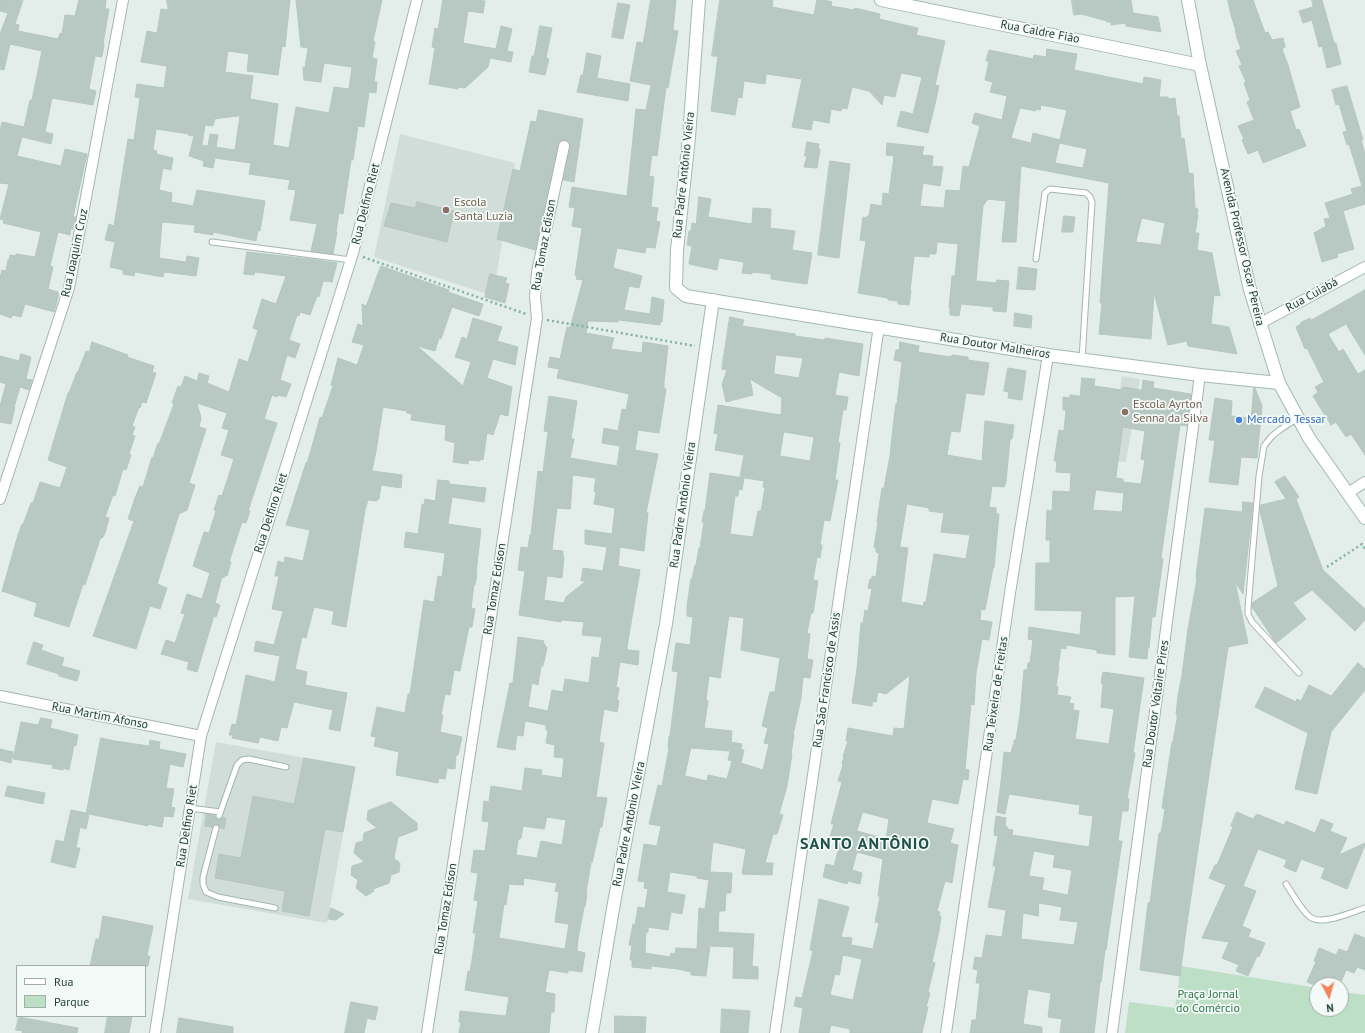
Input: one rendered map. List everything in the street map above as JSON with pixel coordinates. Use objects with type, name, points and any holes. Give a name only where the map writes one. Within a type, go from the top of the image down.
[{"type":"street","name":"Rua Joaquim Cruz","points":[[0,499],[69,288],[124,0]]},
{"type":"street","name":"Rua Delfino Riet","points":[[155,1033],[201,736],[351,260],[417,0]]},
{"type":"street","name":"Rua Padre Antônio Vieira","points":[[592,1033],[614,903],[666,624],[713,300],[686,296],[676,288],[676,250],[689,137],[699,0]]},
{"type":"street","name":"Rua Caldre Fião","points":[[880,0],[1200,65]]},
{"type":"street","name":"Avenida Professor Oscar Pereira","points":[[1188,0],[1200,65],[1248,282],[1259,324],[1279,383],[1309,438],[1365,518]]},
{"type":"street","name":"Rua Tomaz Edison","points":[[427,1033],[537,318],[535,297],[537,272],[564,146]]},
{"type":"street","name":"Rua Cuiabá","points":[[1259,324],[1365,266]]},
{"type":"street","name":"Rua Doutor Malheiros","points":[[713,300],[1082,359],[1200,375],[1279,383]]},
{"type":"street","name":"Rua São Francisco de Assis","points":[[775,1033],[879,326]]},
{"type":"street","name":"Rua Teixeira de Freitas","points":[[946,1033],[1009,601],[1048,354]]},
{"type":"street","name":"Rua Doutor Voltaire Pires","points":[[1112,1033],[1200,375]]},
{"type":"street","points":[[1348,493],[1365,482]]},
{"type":"street","name":"Rua Martim Afonso","points":[[0,696],[201,736]]},
{"type":"lane","points":[[1036,260],[1045,193],[1050,189],[1086,193],[1092,202],[1082,359]]},
{"type":"lane","points":[[212,242],[351,260]]},
{"type":"lane","points":[[1298,418],[1272,436],[1264,446],[1259,476],[1248,614],[1252,622],[1299,673]]},
{"type":"lane","points":[[190,808],[220,814],[237,765],[242,760],[249,759],[286,767]]},
{"type":"lane","points":[[216,828],[203,877],[203,884],[206,892],[218,897],[274,908]]},
{"type":"lane","points":[[1286,884],[1311,918],[1322,920],[1365,908]]},
{"type":"path","points":[[1327,567],[1362,544],[1365,549]]},
{"type":"shaded area","name":"Escola Santa Luzia","points":[[400,134],[515,163],[493,296],[374,257]]},
{"type":"shaded area","name":"Escola Ayrton Senna da Silva","points":[[1122,376],[1140,379],[1126,462],[1109,460]]},
{"type":"shaded area","points":[[216,742],[355,767],[327,923],[188,899]]},
{"type":"green space","name":"Praça Jornal do Comércio","points":[[1181,966],[1309,987],[1309,1017],[1349,1017],[1349,993],[1365,995],[1365,1033],[1125,1033],[1129,1002],[1175,1008]]},
{"type":"building","points":[[0,0],[23,0],[15,24],[19,25],[18,31],[58,39],[60,33],[62,34],[65,15],[75,16],[79,0],[106,0],[105,9],[109,9],[102,57],[95,56],[89,89],[96,91],[93,105],[52,98],[45,132],[53,134],[51,144],[22,137],[17,156],[61,166],[65,149],[87,154],[73,217],[76,217],[73,229],[71,228],[70,235],[58,232],[50,266],[53,267],[48,289],[58,292],[57,294],[59,294],[54,312],[25,304],[21,317],[13,315],[11,318],[0,314],[0,278],[2,270],[6,271],[10,255],[16,256],[16,254],[35,257],[41,232],[3,223],[4,220],[0,219],[9,184],[0,183],[0,131],[2,122],[24,127],[30,100],[32,100],[42,51],[10,44],[4,70],[0,69],[0,34],[8,13],[0,11]]},
{"type":"building","points":[[167,0],[290,0],[285,47],[282,46],[278,75],[247,71],[249,54],[228,51],[225,72],[253,76],[250,99],[278,104],[273,145],[289,148],[296,107],[329,113],[334,87],[349,89],[352,67],[324,63],[321,82],[304,80],[303,67],[305,68],[308,48],[301,47],[296,0],[382,0],[373,41],[375,42],[372,58],[377,59],[374,82],[377,82],[376,93],[369,92],[364,127],[358,126],[343,214],[339,213],[333,254],[311,251],[317,224],[290,220],[296,190],[288,189],[290,180],[249,174],[251,163],[215,158],[213,168],[203,166],[204,161],[189,156],[194,136],[156,129],[153,150],[157,151],[156,154],[173,158],[171,170],[163,168],[159,190],[172,193],[171,202],[193,206],[197,190],[265,201],[260,231],[258,230],[256,241],[213,232],[213,235],[194,232],[195,225],[162,222],[159,258],[186,262],[187,256],[199,258],[196,276],[164,272],[163,277],[135,272],[134,276],[123,274],[123,270],[110,267],[115,242],[105,240],[109,224],[114,226],[128,139],[134,140],[140,98],[135,97],[137,84],[164,88],[167,66],[141,62],[147,31],[157,33],[161,9],[168,10]],"holes":[[[240,116],[235,150],[216,147],[218,135],[210,134],[208,146],[202,145],[205,125],[213,126],[215,119]]]},
{"type":"building","points":[[443,0],[485,1],[483,13],[468,11],[463,43],[496,49],[501,26],[512,29],[507,51],[513,52],[511,62],[490,58],[488,67],[465,88],[458,87],[458,89],[429,84],[435,48],[432,47],[435,28],[438,29]]},
{"type":"building","points":[[651,0],[676,0],[673,30],[678,31],[668,88],[666,87],[657,156],[652,155],[649,176],[654,177],[651,207],[658,208],[656,221],[660,222],[655,248],[646,247],[645,253],[617,248],[613,268],[642,276],[639,288],[629,286],[624,310],[650,314],[652,297],[664,300],[662,322],[660,322],[660,325],[618,320],[618,322],[588,321],[586,333],[614,338],[611,349],[642,353],[643,342],[668,346],[664,382],[664,389],[666,389],[659,433],[638,430],[635,450],[658,454],[646,513],[648,513],[644,551],[620,547],[618,566],[640,570],[627,647],[628,650],[639,651],[638,665],[620,662],[616,687],[619,688],[617,712],[604,709],[599,742],[604,743],[596,797],[607,798],[602,827],[600,827],[592,863],[591,862],[585,907],[578,939],[577,951],[585,953],[582,972],[568,970],[568,973],[549,970],[545,992],[555,994],[554,1012],[551,1012],[549,1033],[459,1033],[461,1022],[459,1022],[460,1011],[506,1016],[509,997],[465,990],[468,971],[470,972],[476,933],[473,933],[478,901],[474,900],[478,873],[471,872],[474,850],[485,851],[489,822],[482,821],[484,801],[489,802],[491,786],[522,791],[525,768],[542,770],[541,775],[562,778],[564,758],[554,757],[555,745],[546,743],[548,730],[546,730],[546,725],[525,721],[523,736],[517,735],[515,750],[497,747],[510,683],[513,683],[518,637],[544,641],[543,644],[547,647],[543,666],[541,666],[538,685],[532,683],[528,707],[548,711],[552,690],[563,692],[565,679],[589,683],[592,657],[599,658],[602,637],[582,635],[584,622],[562,620],[561,622],[519,615],[525,571],[518,570],[521,547],[528,548],[531,535],[538,471],[543,472],[548,432],[544,431],[549,396],[577,401],[571,439],[574,439],[570,458],[617,466],[620,446],[602,443],[604,428],[618,431],[622,409],[626,410],[629,394],[557,378],[559,369],[548,367],[550,357],[560,359],[567,327],[570,328],[583,280],[576,279],[577,276],[575,275],[582,228],[572,226],[575,208],[569,207],[572,187],[627,196],[636,109],[646,110],[651,85],[630,81],[637,42],[643,43]],"holes":[[[573,475],[596,478],[594,504],[615,508],[612,534],[585,530],[585,544],[607,547],[603,571],[583,568],[581,581],[586,581],[566,597],[564,603],[544,600],[547,576],[562,578],[564,557],[563,551],[552,550],[557,508],[570,509]],[[547,817],[566,820],[562,845],[541,841],[537,858],[516,855],[518,840],[521,838],[523,826],[544,829]],[[524,878],[557,883],[555,891],[559,892],[555,922],[569,924],[565,949],[499,938],[504,904],[506,905],[509,884],[523,885]]]},
{"type":"building","points":[[720,0],[773,0],[772,7],[814,15],[817,0],[824,0],[832,2],[831,6],[854,10],[855,8],[880,14],[879,19],[918,28],[916,35],[945,41],[935,85],[939,86],[928,133],[897,126],[901,111],[913,114],[922,77],[901,73],[895,97],[884,95],[882,105],[869,91],[852,87],[847,109],[842,108],[841,111],[831,109],[829,123],[813,120],[811,130],[792,127],[802,79],[766,74],[765,84],[744,81],[742,98],[738,97],[735,115],[711,111],[718,56],[712,56]]},
{"type":"building","points":[[1072,0],[1131,0],[1133,13],[1158,17],[1161,32],[1126,26],[1126,23],[1111,25],[1111,22],[1081,14],[1074,15]]},
{"type":"building","points":[[1228,0],[1253,0],[1265,33],[1268,32],[1272,40],[1283,38],[1285,47],[1282,49],[1300,107],[1290,111],[1296,130],[1299,129],[1306,146],[1263,163],[1258,150],[1248,154],[1242,140],[1244,139],[1238,126],[1254,120],[1247,102],[1250,100],[1244,83],[1246,82],[1239,66],[1242,65],[1236,51],[1241,49],[1236,35]]},
{"type":"building","points":[[1312,0],[1322,0],[1341,64],[1327,68],[1322,46],[1319,47],[1312,20],[1303,23],[1299,11],[1313,7]]},
{"type":"building","points":[[618,3],[630,5],[623,39],[612,37]]},
{"type":"building","points":[[540,26],[552,28],[546,58],[549,59],[545,75],[529,72]]},
{"type":"building","points":[[1047,49],[1077,54],[1074,70],[1143,84],[1144,77],[1161,80],[1159,97],[1168,97],[1168,99],[1175,98],[1177,116],[1179,116],[1181,139],[1184,138],[1189,174],[1193,173],[1195,208],[1198,209],[1195,233],[1199,233],[1197,250],[1212,253],[1220,296],[1214,295],[1211,324],[1229,327],[1237,354],[1188,346],[1187,341],[1168,345],[1154,293],[1151,339],[1099,334],[1109,183],[1021,166],[1016,242],[1002,242],[1006,201],[988,199],[983,206],[976,281],[996,283],[997,280],[1009,281],[1006,312],[993,311],[993,307],[961,304],[959,316],[950,315],[949,308],[952,276],[955,276],[958,244],[937,242],[936,254],[929,254],[929,257],[914,256],[909,305],[898,304],[898,301],[888,300],[888,298],[858,293],[866,241],[860,240],[863,217],[867,218],[867,216],[869,216],[871,204],[882,206],[883,193],[889,194],[894,156],[886,155],[887,143],[924,147],[922,155],[933,156],[932,166],[943,167],[940,186],[923,183],[920,206],[944,208],[946,190],[960,191],[963,166],[969,167],[980,126],[972,123],[975,113],[1002,120],[1007,96],[990,92],[993,82],[985,80],[989,61],[986,61],[989,50],[1033,59],[1034,55],[1046,57]],"holes":[[[1041,105],[1067,110],[1060,140],[1033,133],[1031,143],[1011,138],[1020,108],[1036,111],[1036,109],[1040,110]],[[1059,143],[1087,149],[1083,168],[1055,163]],[[1142,218],[1165,223],[1161,245],[1136,242]]]},
{"type":"building","points":[[587,53],[601,56],[597,78],[630,84],[628,101],[577,92],[581,75],[583,75]]},
{"type":"building","points":[[1347,86],[1363,140],[1361,140],[1365,154],[1365,204],[1343,211],[1354,249],[1337,254],[1338,257],[1322,262],[1314,233],[1326,226],[1324,219],[1330,218],[1325,203],[1353,194],[1351,189],[1362,186],[1349,144],[1347,145],[1343,132],[1347,131],[1339,104],[1336,105],[1332,90]]},
{"type":"building","points":[[539,110],[583,119],[574,182],[563,180],[570,144],[568,141],[562,140],[558,145],[535,250],[497,239],[513,169],[520,171],[531,121],[536,122]]},
{"type":"building","points":[[807,142],[819,144],[818,149],[820,149],[817,168],[804,167],[807,156],[805,156]]},
{"type":"building","points":[[830,161],[850,164],[839,258],[818,255]]},
{"type":"building","points":[[699,197],[711,199],[708,217],[752,224],[753,208],[771,209],[770,228],[795,231],[792,250],[812,253],[807,284],[771,279],[771,274],[752,272],[752,274],[742,273],[744,262],[719,258],[717,270],[689,264],[692,246],[687,245],[689,231],[691,231],[692,223],[696,224]]},
{"type":"building","points":[[417,202],[454,211],[447,242],[384,226],[391,203],[415,208]]},
{"type":"building","points":[[1064,216],[1075,217],[1073,232],[1062,232]]},
{"type":"building","points":[[247,252],[337,263],[332,282],[323,281],[319,297],[317,296],[310,315],[300,312],[299,316],[297,315],[289,340],[300,344],[295,358],[287,355],[280,380],[291,384],[286,397],[278,395],[277,397],[272,395],[264,419],[277,423],[248,511],[250,511],[246,523],[242,522],[229,562],[231,562],[227,576],[225,575],[224,578],[222,577],[215,603],[220,605],[216,617],[214,616],[197,672],[187,669],[189,662],[161,654],[166,640],[175,643],[185,614],[181,613],[187,594],[202,599],[210,573],[193,566],[204,532],[209,533],[219,495],[222,496],[234,459],[221,455],[229,430],[222,428],[227,413],[197,403],[201,418],[199,427],[206,429],[189,483],[195,485],[187,510],[179,514],[157,584],[167,588],[160,609],[150,606],[136,649],[93,636],[134,521],[128,519],[135,498],[140,486],[143,487],[152,457],[153,458],[158,443],[159,444],[174,404],[172,403],[178,386],[181,387],[185,376],[197,381],[199,373],[209,376],[207,383],[229,392],[239,359],[248,362],[258,330],[253,328],[262,299],[276,304],[286,276],[255,272],[254,275],[244,274]]},
{"type":"building","points":[[381,266],[449,290],[448,292],[483,304],[479,316],[452,307],[441,339],[439,338],[435,351],[417,346],[463,386],[471,362],[455,357],[462,337],[467,339],[473,318],[502,327],[497,341],[518,347],[515,365],[493,359],[487,378],[512,387],[508,416],[500,414],[493,435],[487,433],[483,460],[469,460],[468,464],[453,462],[455,443],[445,440],[446,425],[411,420],[412,414],[407,413],[407,411],[383,407],[372,471],[402,475],[401,488],[381,485],[379,499],[377,499],[377,501],[368,500],[365,510],[346,627],[332,624],[334,611],[314,607],[306,638],[302,637],[295,669],[307,672],[305,685],[347,693],[340,731],[329,729],[333,710],[294,702],[287,728],[281,727],[278,741],[260,737],[258,743],[232,738],[233,735],[229,735],[232,724],[236,725],[246,675],[275,682],[280,656],[254,651],[256,641],[274,645],[283,611],[272,609],[279,576],[275,576],[278,561],[284,563],[285,557],[303,561],[310,530],[286,525],[307,463],[320,417],[322,418],[333,386],[331,385],[338,358],[357,365],[364,345],[352,342],[358,324],[363,326],[362,304],[366,306]]},
{"type":"building","points":[[1019,267],[1037,269],[1035,290],[1017,289]]},
{"type":"building","points":[[490,274],[507,278],[505,283],[509,284],[505,303],[485,297]]},
{"type":"building","points":[[1365,290],[1365,355],[1346,324],[1328,334],[1339,352],[1343,349],[1358,374],[1365,370],[1365,455],[1351,434],[1346,437],[1336,422],[1331,425],[1313,396],[1318,392],[1315,387],[1324,382],[1307,348],[1305,349],[1296,327],[1301,324],[1300,323],[1310,318],[1311,320]]},
{"type":"building","points":[[1015,313],[1032,316],[1031,328],[1014,326]]},
{"type":"building","points":[[730,317],[744,320],[742,326],[795,334],[795,336],[825,340],[825,338],[863,344],[859,376],[839,372],[835,395],[848,397],[846,410],[843,410],[838,442],[840,443],[835,480],[838,480],[830,521],[824,520],[820,545],[822,545],[820,558],[817,557],[813,580],[818,581],[813,613],[811,613],[807,633],[810,634],[807,659],[813,660],[810,678],[803,677],[801,698],[793,735],[792,754],[787,786],[779,814],[783,815],[777,834],[773,834],[765,863],[773,863],[772,875],[742,874],[746,849],[713,842],[709,877],[710,872],[732,873],[731,893],[726,893],[725,911],[719,911],[718,932],[754,934],[752,966],[758,967],[758,979],[733,978],[734,947],[710,946],[706,976],[691,975],[691,972],[678,969],[651,966],[651,969],[632,967],[632,960],[630,960],[632,945],[629,945],[633,924],[635,925],[638,907],[645,908],[648,889],[644,888],[645,882],[638,881],[644,844],[657,846],[661,826],[649,824],[658,785],[662,786],[669,748],[669,736],[678,672],[672,671],[676,643],[690,645],[693,617],[687,616],[687,606],[691,579],[700,548],[704,522],[702,522],[710,473],[744,478],[742,490],[739,489],[738,496],[735,496],[730,534],[753,537],[758,511],[761,511],[765,488],[763,487],[764,481],[740,477],[744,455],[715,450],[718,434],[714,433],[718,405],[781,415],[782,398],[750,379],[753,395],[726,402],[722,384],[727,370],[722,369]],"holes":[[[776,355],[803,358],[799,378],[774,374]],[[784,432],[814,437],[810,461],[780,456]],[[729,616],[744,618],[741,650],[780,658],[775,692],[770,692],[762,726],[768,728],[764,743],[769,744],[763,770],[741,763],[744,750],[741,749],[742,744],[731,742],[732,731],[704,728],[708,701],[706,700],[709,676],[720,678]],[[691,748],[730,751],[728,760],[732,761],[727,779],[708,775],[707,781],[685,776]],[[670,872],[697,876],[697,878],[709,880],[705,909],[699,908],[697,949],[676,948],[675,954],[671,953],[670,957],[645,953],[646,932],[648,932],[648,927],[668,930],[671,912],[682,914],[685,895],[667,892]]]},
{"type":"building","points":[[92,342],[128,355],[127,357],[154,366],[152,372],[156,373],[146,403],[142,402],[132,426],[135,427],[132,435],[135,436],[129,454],[131,455],[126,470],[123,469],[115,496],[113,495],[105,517],[109,518],[105,533],[100,539],[69,627],[34,616],[37,603],[2,591],[18,535],[31,503],[33,503],[40,482],[60,488],[67,467],[48,460],[68,393],[86,351],[89,352]]},
{"type":"building","points":[[900,342],[919,346],[918,352],[951,357],[952,355],[968,357],[968,360],[989,363],[984,395],[966,393],[960,432],[951,431],[947,455],[982,461],[985,421],[1014,425],[1012,439],[1010,439],[1006,482],[1004,487],[992,486],[989,507],[996,508],[996,514],[999,514],[994,568],[985,610],[981,609],[980,620],[992,622],[989,640],[982,639],[976,673],[974,705],[971,704],[965,769],[969,770],[968,780],[963,779],[958,804],[932,799],[927,823],[954,829],[950,843],[958,845],[952,883],[945,881],[937,911],[940,912],[939,916],[941,916],[932,962],[935,963],[928,992],[930,993],[926,1007],[928,1007],[922,1033],[850,1033],[850,1029],[831,1025],[829,1033],[799,1033],[803,1008],[794,1006],[796,997],[802,998],[813,951],[810,950],[819,899],[849,907],[841,937],[852,938],[851,945],[873,949],[879,923],[875,922],[880,897],[878,896],[883,859],[857,852],[852,870],[862,873],[860,884],[848,881],[847,884],[823,877],[826,864],[834,866],[841,840],[830,837],[834,824],[831,824],[842,782],[838,781],[843,765],[843,756],[848,741],[846,741],[848,728],[893,736],[894,728],[904,729],[910,675],[886,694],[878,692],[876,702],[873,701],[872,706],[852,703],[861,623],[863,623],[865,610],[868,611],[872,589],[868,588],[870,579],[872,579],[872,576],[876,577],[879,553],[876,552],[876,547],[874,547],[882,488],[884,488],[890,456],[897,404],[902,362],[894,360],[896,350],[899,350]],"holes":[[[907,504],[929,508],[929,511],[944,513],[941,532],[970,535],[966,559],[934,554],[926,602],[924,602],[923,606],[901,602],[908,548],[900,547]],[[863,812],[889,819],[886,839],[857,831]],[[843,955],[862,959],[853,1000],[830,995],[835,974],[839,975]]]},
{"type":"building","points":[[21,354],[31,357],[26,379],[32,380],[29,390],[20,387],[11,424],[0,422],[0,406],[6,384],[0,382],[0,356],[19,361]]},
{"type":"building","points":[[1008,368],[1026,371],[1022,400],[1008,398],[1009,392],[1004,391]]},
{"type":"building","points":[[1082,378],[1095,379],[1094,386],[1122,390],[1123,387],[1142,390],[1143,380],[1154,382],[1153,388],[1191,394],[1187,426],[1180,425],[1161,558],[1163,559],[1155,617],[1152,617],[1147,659],[1129,657],[1135,596],[1115,597],[1115,655],[1097,653],[1097,650],[1066,645],[1066,649],[1061,648],[1058,667],[1056,686],[1058,687],[1057,695],[1071,697],[1069,703],[1074,704],[1073,710],[1079,711],[1075,739],[1109,744],[1114,709],[1101,707],[1103,683],[1101,683],[1103,672],[1144,678],[1133,753],[1135,753],[1127,799],[1129,799],[1128,811],[1122,811],[1118,841],[1122,841],[1100,982],[1094,1033],[1060,1033],[1062,1019],[1048,1017],[1051,993],[1028,989],[1023,1024],[1042,1027],[1042,1033],[970,1033],[972,1020],[976,1020],[980,983],[976,983],[978,970],[973,969],[975,957],[982,958],[986,935],[1002,937],[1006,910],[988,907],[996,866],[993,866],[998,836],[994,835],[996,816],[1006,818],[1005,827],[1013,830],[1012,835],[1089,847],[1093,816],[1079,814],[1080,805],[1009,794],[1005,814],[997,812],[1004,752],[1011,753],[1014,740],[1016,740],[1024,670],[1027,670],[1028,663],[1030,663],[1033,640],[1028,639],[1029,627],[1080,635],[1082,611],[1035,610],[1036,563],[1050,563],[1050,540],[1046,540],[1047,510],[1052,511],[1053,491],[1070,492],[1071,473],[1056,472],[1057,461],[1054,461],[1059,430],[1064,431],[1066,410],[1063,410],[1063,397],[1070,398],[1070,395],[1080,396]],"holes":[[[1123,427],[1145,431],[1141,459],[1145,460],[1141,484],[1123,482],[1123,479],[1116,478]],[[1096,490],[1124,493],[1122,512],[1093,510]],[[1034,851],[1055,855],[1053,867],[1072,870],[1068,895],[1042,890],[1044,878],[1029,876]],[[1039,903],[1062,907],[1060,920],[1078,922],[1074,945],[1021,939],[1023,913],[1038,916]]]},
{"type":"building","points":[[1254,388],[1262,406],[1257,458],[1241,457],[1238,485],[1209,482],[1215,440],[1209,440],[1215,398],[1232,401],[1231,416],[1251,418]]},
{"type":"building","points":[[1285,476],[1299,497],[1296,499],[1323,570],[1365,609],[1365,620],[1355,631],[1312,590],[1293,603],[1306,619],[1276,643],[1252,607],[1252,603],[1278,586],[1260,511],[1261,505],[1286,499],[1275,482]]},
{"type":"building","points":[[438,480],[449,481],[449,484],[486,488],[484,502],[452,497],[448,524],[481,529],[477,573],[471,608],[475,609],[472,627],[469,627],[460,671],[454,670],[450,695],[445,694],[441,715],[443,715],[440,732],[462,737],[458,755],[456,755],[455,769],[447,768],[445,779],[439,778],[438,783],[396,775],[399,752],[374,746],[376,737],[371,736],[377,707],[405,713],[408,694],[410,694],[424,600],[434,602],[438,576],[442,577],[445,553],[404,547],[406,532],[418,534],[422,504],[424,505],[425,499],[435,501]]},
{"type":"building","points":[[1243,502],[1253,503],[1243,594],[1235,582],[1248,643],[1228,647],[1180,976],[1140,970],[1148,903],[1150,903],[1159,833],[1161,833],[1165,809],[1162,808],[1177,719],[1176,714],[1178,696],[1197,579],[1197,568],[1205,508],[1242,512]]},
{"type":"building","points":[[34,642],[43,645],[41,650],[64,658],[59,674],[27,664]]},
{"type":"building","points":[[1358,663],[1365,669],[1365,690],[1331,732],[1317,794],[1295,789],[1308,733],[1255,707],[1265,687],[1296,702],[1297,699],[1301,701],[1309,685],[1331,696]]},
{"type":"building","points":[[62,666],[80,671],[77,681],[59,676]]},
{"type":"building","points":[[41,718],[52,720],[50,728],[78,735],[76,746],[74,745],[69,770],[63,768],[63,770],[52,768],[53,765],[13,759],[21,722],[38,725]]},
{"type":"building","points":[[101,738],[149,746],[150,740],[160,742],[159,749],[186,754],[183,767],[170,764],[166,788],[174,789],[171,807],[175,808],[173,817],[164,816],[162,827],[148,824],[148,826],[89,814],[86,829],[80,827],[76,848],[80,848],[75,868],[51,862],[56,840],[64,842],[71,810],[86,813]]},
{"type":"building","points":[[0,749],[13,752],[11,763],[0,760]]},
{"type":"building","points":[[304,758],[355,767],[343,832],[325,829],[309,916],[282,911],[285,891],[215,878],[219,854],[241,858],[253,796],[294,804]]},
{"type":"building","points":[[8,786],[45,793],[43,804],[5,796]]},
{"type":"building","points":[[391,802],[417,823],[417,830],[398,837],[394,858],[400,863],[399,872],[391,875],[389,883],[373,889],[374,891],[366,896],[356,888],[358,880],[351,875],[352,866],[364,862],[354,853],[356,843],[363,841],[364,833],[377,828],[367,820],[368,811]]},
{"type":"building","points":[[1237,812],[1253,819],[1257,814],[1284,825],[1286,821],[1315,833],[1321,819],[1333,824],[1330,831],[1347,838],[1339,855],[1365,843],[1347,889],[1321,878],[1325,868],[1301,859],[1296,872],[1284,867],[1287,860],[1258,849],[1243,886],[1256,891],[1242,926],[1251,930],[1248,937],[1265,943],[1248,976],[1236,971],[1239,965],[1222,958],[1229,942],[1202,938],[1226,885],[1209,878],[1215,865],[1217,865],[1233,827],[1231,826]]},
{"type":"building","points":[[207,814],[215,816],[218,820],[223,817],[226,818],[224,829],[220,828],[217,824],[212,827],[205,826]]},
{"type":"building","points":[[331,908],[344,914],[336,920],[328,919]]},
{"type":"building","points":[[103,916],[153,926],[147,956],[150,956],[148,966],[90,965],[96,939],[99,939]]},
{"type":"building","points":[[1355,934],[1365,938],[1365,970],[1357,967],[1354,973],[1346,970],[1343,977],[1309,977],[1316,962],[1314,961],[1319,948],[1336,955],[1339,949],[1347,952]]},
{"type":"building","points":[[351,1002],[378,1007],[375,1020],[367,1018],[364,1033],[345,1033]]},
{"type":"building","points":[[722,1009],[750,1011],[748,1033],[721,1033]]},
{"type":"building","points":[[615,1016],[646,1017],[645,1033],[615,1033]]},
{"type":"building","points":[[19,1017],[78,1028],[77,1033],[22,1033],[23,1031],[16,1030]]},
{"type":"building","points":[[108,1017],[132,1017],[129,1033],[105,1033]]},
{"type":"building","points":[[179,1018],[233,1027],[233,1033],[177,1033]]},
{"type":"place","name":"Escola Santa Luzia","points":[[446,210]]},
{"type":"place","name":"Escola Ayrton Senna da Silva","points":[[1125,412]]},
{"type":"place","name":"Mercado Tessar","points":[[1239,420]]},
{"type":"district","name":"SANTO ANTÔNIO","points":[[865,844]]}]
